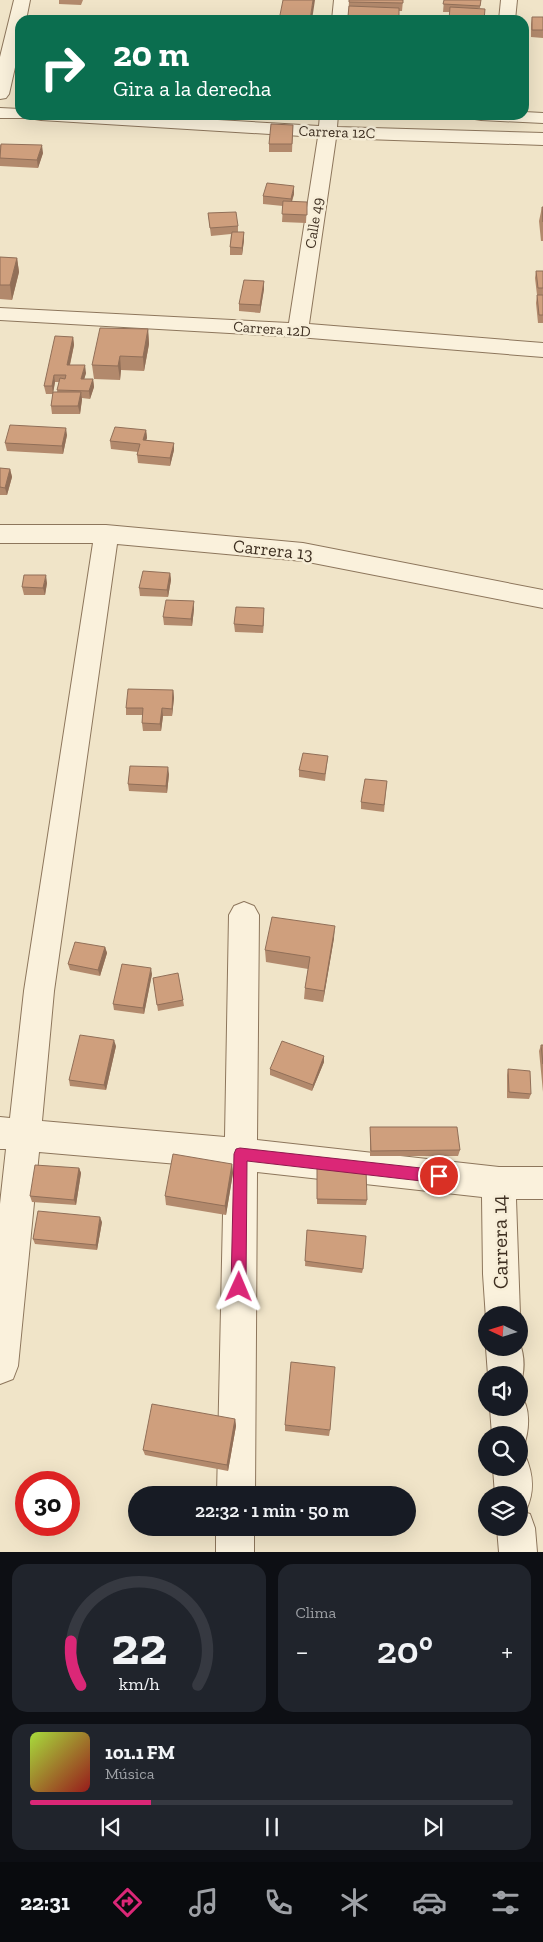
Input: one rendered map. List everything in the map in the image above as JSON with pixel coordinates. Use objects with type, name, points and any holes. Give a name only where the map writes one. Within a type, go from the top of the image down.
[{"type":"street","points":[[18,15],[22,0]]},
{"type":"street","points":[[340,15],[342,0]]},
{"type":"street","points":[[508,15],[509,0]]},
{"type":"street","points":[[15,30],[0,94],[15,94]]},
{"type":"street","points":[[0,112],[15,114]]},
{"type":"street","points":[[529,117],[543,118]]},
{"type":"street","name":"Carrera 12C","points":[[201,120],[329,124],[543,139]]},
{"type":"street","name":"Calle 49","points":[[298,330],[329,124]]},
{"type":"street","name":"Carrera 12D","points":[[0,314],[298,330],[543,350]]},
{"type":"street","name":"Carrera 13","points":[[0,534],[106,534],[303,552],[543,599]]},
{"type":"street","points":[[0,1366],[12,1134],[39,991],[106,534]]},
{"type":"street","points":[[236,1486],[244,915]]},
{"type":"street","points":[[12,1134],[240,1154],[499,1183]]},
{"type":"street","name":"Carrera 14","points":[[502,1306],[499,1183],[543,1183]]},
{"type":"street","points":[[235,1536],[235,1552]]},
{"type":"street","points":[[517,1536],[518,1552]]},
{"type":"building","points":[[283,0],[313,0],[311,15],[280,15]]},
{"type":"building","points":[[349,0],[403,0],[403,3],[349,2]]},
{"type":"building","points":[[444,0],[481,0],[480,6],[443,4]]},
{"type":"building","points":[[349,6],[399,8],[399,15],[348,15]]},
{"type":"building","points":[[450,7],[485,9],[484,15],[449,15]]},
{"type":"building","points":[[532,17],[543,17],[543,30],[532,30]]},
{"type":"building","points":[[271,124],[293,125],[292,144],[269,144]]},
{"type":"building","points":[[1,144],[42,145],[37,160],[0,158]]},
{"type":"building","points":[[267,183],[294,186],[291,199],[263,196]]},
{"type":"building","points":[[283,201],[307,202],[307,215],[282,214]]},
{"type":"building","points":[[236,212],[238,226],[210,228],[208,213]]},
{"type":"building","points":[[232,232],[244,232],[242,248],[230,247]]},
{"type":"building","points":[[0,257],[17,258],[10,285],[0,285]]},
{"type":"building","points":[[536,271],[543,271],[543,288],[538,288]]},
{"type":"building","points":[[244,280],[264,281],[260,305],[239,304]]},
{"type":"building","points":[[537,295],[543,295],[543,315],[539,315]]},
{"type":"building","points":[[100,328],[148,329],[143,357],[120,356],[118,366],[92,365]]},
{"type":"building","points":[[55,336],[73,337],[67,365],[85,365],[81,379],[93,379],[89,391],[57,390],[60,378],[65,379],[66,375],[54,375],[52,386],[44,386]]},
{"type":"building","points":[[53,392],[81,392],[78,406],[51,406]]},
{"type":"building","points":[[10,425],[66,428],[62,446],[5,443]]},
{"type":"building","points":[[115,427],[146,430],[143,440],[174,443],[170,458],[137,455],[140,444],[110,441]]},
{"type":"building","points":[[0,468],[10,469],[5,488],[0,487]]},
{"type":"building","points":[[143,571],[170,573],[167,590],[139,588]]},
{"type":"building","points":[[24,575],[46,575],[43,588],[22,587]]},
{"type":"building","points":[[166,600],[194,601],[191,619],[163,617]]},
{"type":"building","points":[[236,607],[264,608],[263,626],[234,624]]},
{"type":"building","points":[[128,689],[173,690],[172,709],[162,708],[160,724],[142,723],[143,708],[126,708]]},
{"type":"building","points":[[303,753],[328,756],[325,774],[299,770]]},
{"type":"building","points":[[130,766],[168,767],[166,786],[128,784]]},
{"type":"building","points":[[365,779],[387,781],[384,805],[361,802]]},
{"type":"building","points":[[272,917],[335,926],[324,991],[305,988],[310,957],[265,950]]},
{"type":"building","points":[[75,942],[105,947],[98,970],[68,964]]},
{"type":"building","points":[[122,964],[151,968],[143,1008],[113,1004]]},
{"type":"building","points":[[178,973],[183,1000],[157,1005],[153,978]]},
{"type":"building","points":[[80,1035],[114,1040],[104,1085],[69,1080]]},
{"type":"building","points":[[282,1041],[324,1056],[313,1085],[270,1069]]},
{"type":"building","points":[[541,1045],[543,1045],[543,1064]]},
{"type":"building","points":[[508,1069],[530,1071],[531,1094],[509,1092]]},
{"type":"building","points":[[370,1127],[457,1127],[460,1150],[371,1151]]},
{"type":"building","points":[[173,1154],[232,1164],[225,1206],[165,1196]]},
{"type":"building","points":[[35,1165],[79,1168],[74,1200],[30,1196]]},
{"type":"building","points":[[317,1168],[366,1169],[367,1200],[317,1199]]},
{"type":"building","points":[[38,1211],[100,1217],[96,1245],[33,1239]]},
{"type":"building","points":[[307,1230],[366,1236],[363,1269],[305,1261]]},
{"type":"building","points":[[291,1362],[335,1367],[330,1430],[285,1425]]},
{"type":"building","points":[[152,1404],[235,1419],[227,1465],[143,1450]]},
{"type":"route","points":[[239,1287],[240,1154],[439,1176]]}]
